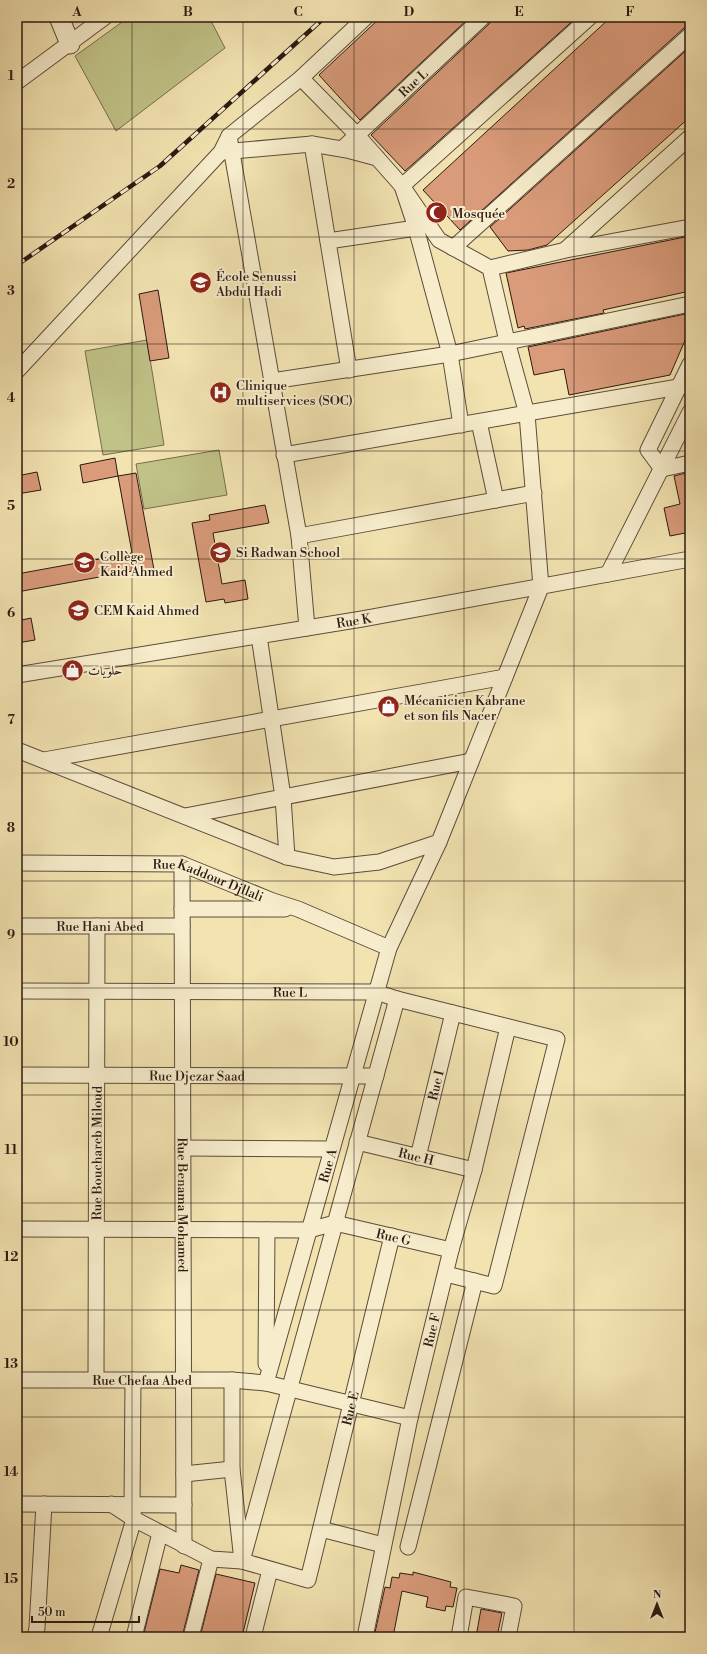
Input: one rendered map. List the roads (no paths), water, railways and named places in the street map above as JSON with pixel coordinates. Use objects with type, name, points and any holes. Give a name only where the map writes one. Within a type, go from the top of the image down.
[{"type":"street","points":[[59,17],[70,44]]},
{"type":"street","points":[[17,82],[105,17]]},
{"type":"street","points":[[17,371],[227,146],[366,17]]},
{"type":"street","name":"Rue L","points":[[342,149],[483,17]]},
{"type":"street","points":[[402,186],[590,17]]},
{"type":"street","points":[[453,248],[690,35]]},
{"type":"street","points":[[301,78],[357,135],[402,186],[439,240],[490,268],[566,250],[690,227]]},
{"type":"street","points":[[566,250],[690,137]]},
{"type":"street","points":[[227,146],[312,144],[342,149],[378,158]]},
{"type":"street","points":[[312,144],[349,370]]},
{"type":"street","points":[[227,146],[272,381],[298,536],[308,628]]},
{"type":"street","points":[[402,186],[416,228],[450,354],[461,425]]},
{"type":"street","points":[[328,241],[416,228]]},
{"type":"street","points":[[490,268],[507,341],[527,414],[541,586]]},
{"type":"street","points":[[272,381],[450,354],[690,304]]},
{"type":"street","points":[[662,469],[648,450],[684,386],[690,364]]},
{"type":"street","points":[[284,455],[684,386]]},
{"type":"street","points":[[608,574],[690,412]]},
{"type":"street","points":[[479,422],[496,500]]},
{"type":"street","points":[[662,469],[690,463]]},
{"type":"street","points":[[298,536],[534,493]]},
{"type":"street","name":"Rue K","points":[[17,675],[308,628],[690,559]]},
{"type":"street","name":"Rue A","points":[[266,1383],[389,948],[439,842],[541,586]]},
{"type":"street","points":[[259,636],[270,719],[283,797],[287,857]]},
{"type":"street","points":[[44,760],[505,677]]},
{"type":"street","points":[[17,750],[287,857],[334,867],[379,862],[439,842]]},
{"type":"street","points":[[185,816],[472,761]]},
{"type":"street","name":"Rue Kaddour Djllali","points":[[17,863],[182,864],[273,901],[298,909],[389,948]]},
{"type":"street","name":"Rue Benama Mohamed","points":[[182,864],[184,1546]]},
{"type":"street","points":[[182,909],[298,909]]},
{"type":"street","name":"Rue Hani Abed","points":[[17,926],[182,926]]},
{"type":"street","name":"Rue Bouchareb Miloud","points":[[96,1380],[97,926]]},
{"type":"street","name":"Rue L","points":[[17,991],[376,992],[397,999],[557,1039],[494,1286],[475,1281]]},
{"type":"street","points":[[242,1561],[397,999]]},
{"type":"street","name":"Rue I","points":[[418,1157],[453,1013]]},
{"type":"street","name":"Rue F","points":[[365,1637],[410,1418],[451,1250],[474,1170],[508,1027]]},
{"type":"street","name":"Rue Djezar Saad","points":[[17,1075],[376,1076]]},
{"type":"street","name":"Rue H","points":[[183,1148],[356,1147],[418,1157],[474,1170]]},
{"type":"street","points":[[17,1229],[309,1230],[335,1223]]},
{"type":"street","name":"Rue G","points":[[335,1223],[451,1250]]},
{"type":"street","points":[[266,1383],[267,1230]]},
{"type":"street","name":"Rue E","points":[[270,1570],[308,1580],[392,1236]]},
{"type":"street","points":[[408,1547],[475,1281],[446,1274]]},
{"type":"street","name":"Rue Chefaa Abed","points":[[17,1380],[232,1380],[266,1383],[410,1418]]},
{"type":"street","points":[[99,1637],[133,1512],[133,1380]]},
{"type":"street","points":[[232,1380],[232,1469],[242,1561]]},
{"type":"street","points":[[184,1474],[232,1469]]},
{"type":"street","points":[[17,1504],[111,1504],[133,1512],[160,1533],[211,1559],[242,1561],[270,1570],[253,1637]]},
{"type":"street","points":[[35,1637],[37,1628],[44,1504]]},
{"type":"street","points":[[133,1512],[184,1505]]},
{"type":"street","points":[[321,1529],[383,1545]]},
{"type":"street","points":[[134,1637],[160,1533]]},
{"type":"street","points":[[191,1637],[211,1559]]},
{"type":"street","points":[[459,1637],[466,1597],[514,1606],[508,1637]]},
{"type":"railway","points":[[17,265],[160,166],[325,17]]},
{"type":"place","name":"Mosquée","points":[[437,213]]},
{"type":"place","name":"École Senussi Abdul Hadi","points":[[200,283]]},
{"type":"place","name":"Clinique multiservices (SOC)","points":[[220,392]]},
{"type":"place","name":"Si Radwan School","points":[[221,552]]},
{"type":"place","name":"Collège Kaid Ahmed","points":[[85,563]]},
{"type":"place","name":"CEM Kaid Ahmed","points":[[78,610]]},
{"type":"place","name":"حلويات","points":[[73,670]]},
{"type":"place","name":"Mécanicien Kabrane et son fils Nacer","points":[[389,707]]}]
